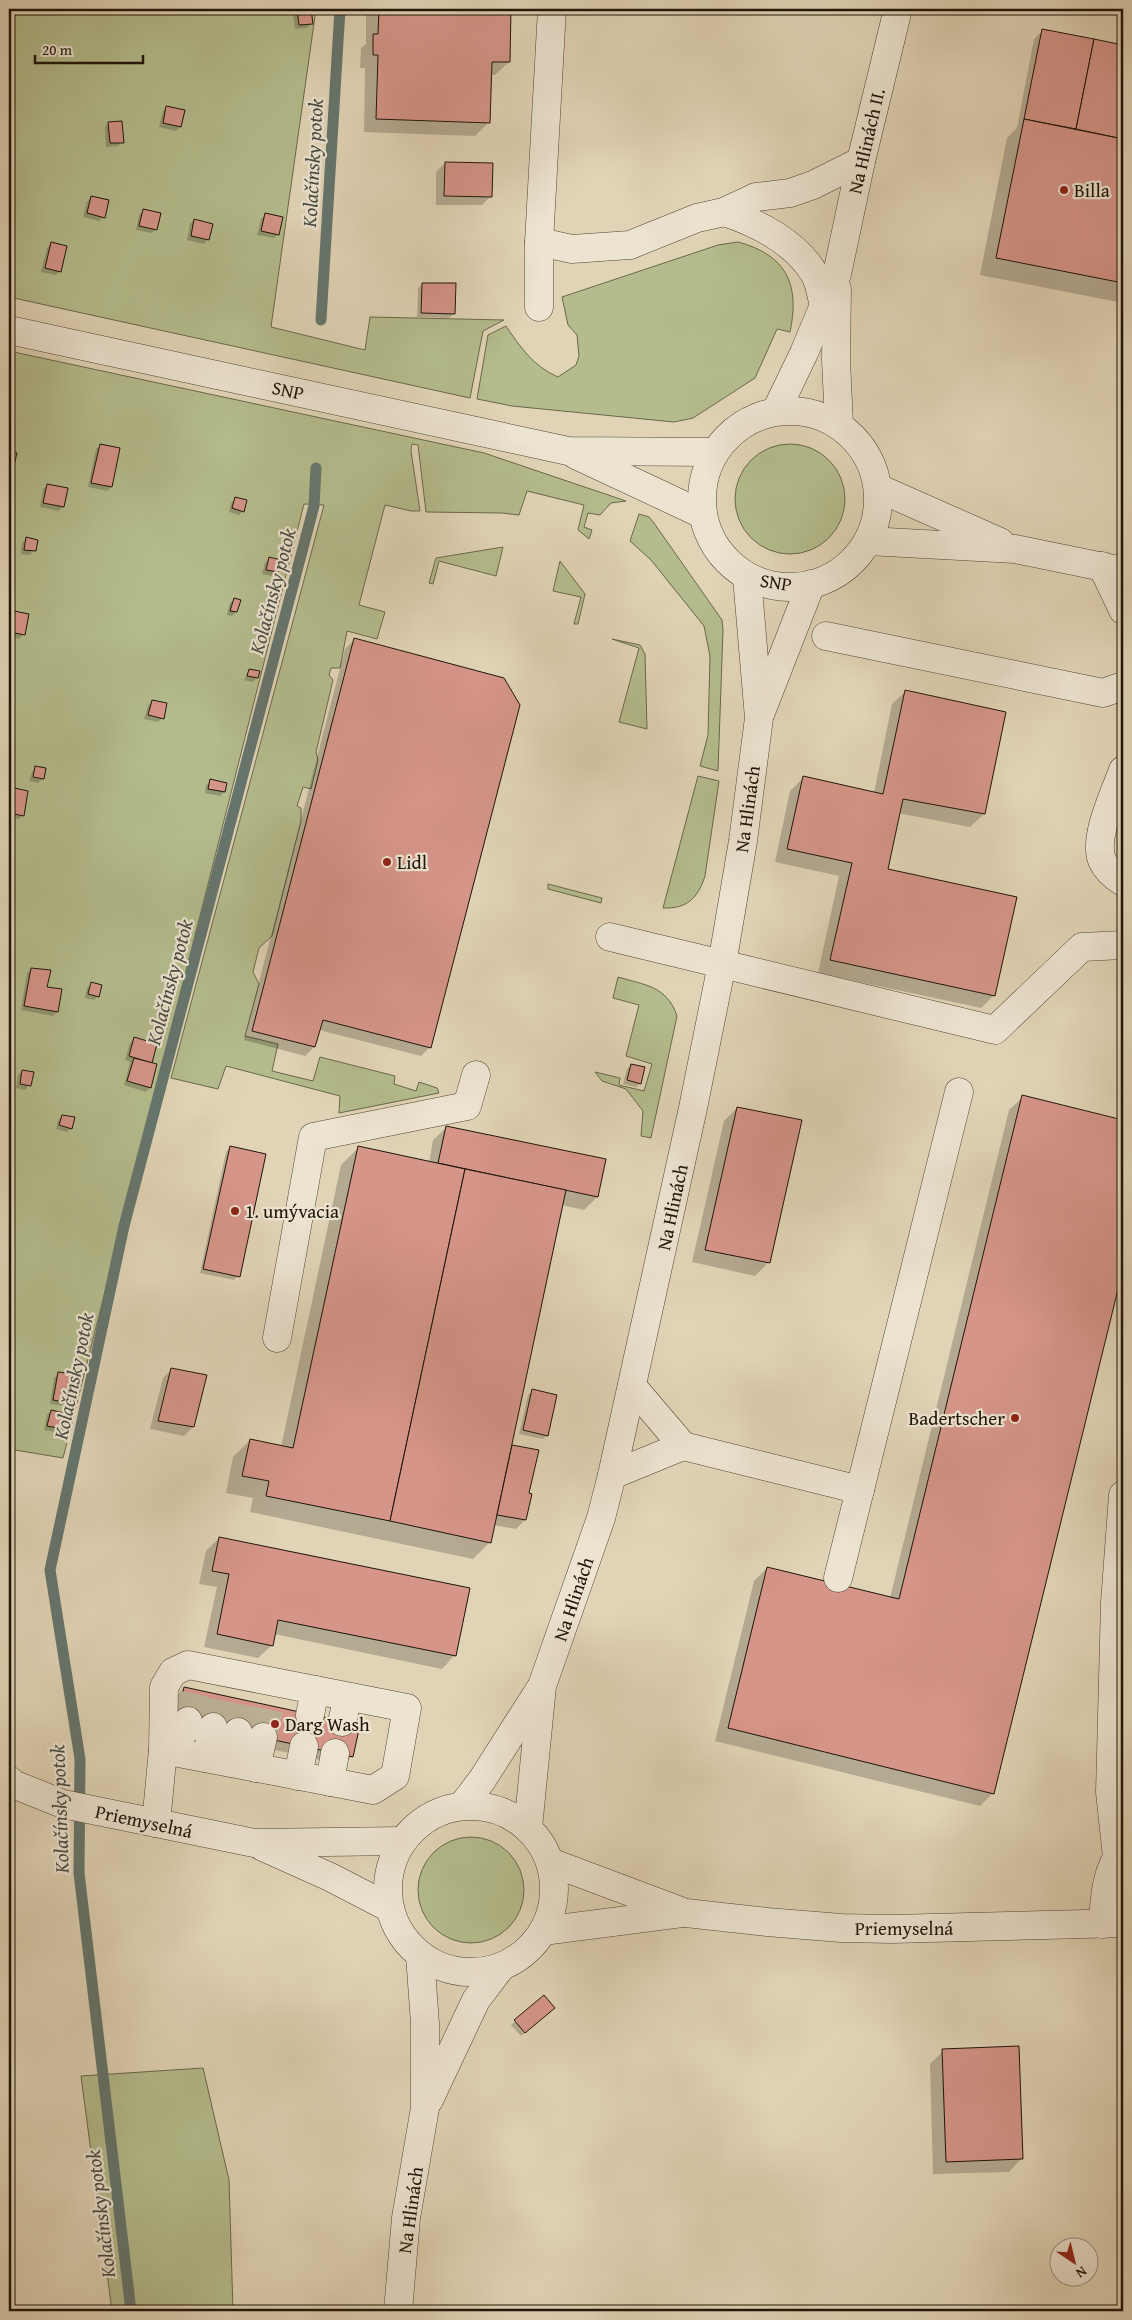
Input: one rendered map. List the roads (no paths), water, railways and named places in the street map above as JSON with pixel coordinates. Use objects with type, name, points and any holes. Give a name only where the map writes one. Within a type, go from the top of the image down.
[{"type":"street","points":[[539,307],[539,242],[552,9]]},
{"type":"street","name":"Na Hlinách II.","points":[[837,274],[861,161],[898,9]]},
{"type":"street","points":[[539,242],[572,249],[630,245],[697,218],[724,212],[756,197],[790,193],[813,185],[861,161]]},
{"type":"street","points":[[724,212],[745,219],[775,235],[795,252],[815,276],[824,305]]},
{"type":"street","points":[[776,411],[804,353],[837,274]]},
{"type":"street","points":[[837,274],[836,359],[839,424]]},
{"type":"street","name":"SNP","points":[[9,330],[568,451],[714,452]]},
{"type":"street","name":"SNP","points":[[798,410],[820,415],[839,424],[858,442],[871,463],[878,488],[877,515],[868,541],[853,561],[834,576],[811,584],[789,587],[767,584],[747,576],[726,560],[711,539],[702,514],[701,492],[705,472],[714,452],[730,433],[752,418],[776,411],[798,410]]},
{"type":"street","name":"SNP","points":[[568,451],[702,514]]},
{"type":"street","points":[[878,488],[1015,549]]},
{"type":"street","points":[[868,541],[1015,549],[1113,569],[1123,610]]},
{"type":"street","name":"Na Hlinách","points":[[462,1806],[482,1780],[542,1686],[601,1518],[612,1475],[693,1108],[722,964],[743,841],[759,718],[747,576]]},
{"type":"street","name":"Na Hlinách","points":[[759,718],[811,584]]},
{"type":"street","points":[[826,636],[1103,693],[1123,686]]},
{"type":"street","points":[[1123,770],[1099,842],[1102,861],[1112,874],[1123,882]]},
{"type":"street","points":[[610,937],[995,1030],[1082,947],[1123,945]]},
{"type":"street","points":[[277,1338],[313,1137],[467,1106],[476,1075]]},
{"type":"street","points":[[838,1578],[959,1092]]},
{"type":"street","points":[[632,1386],[683,1446],[860,1490]]},
{"type":"street","points":[[612,1475],[683,1446]]},
{"type":"street","points":[[1113,1923],[1105,1893],[1120,1853],[1110,1792],[1115,1603],[1123,1495]]},
{"type":"street","points":[[156,1823],[163,1750],[164,1686],[174,1672],[188,1665],[234,1686],[345,1709],[408,1708],[395,1776],[373,1790],[163,1750]]},
{"type":"street","name":"Na Hlinách","points":[[528,1828],[542,1686]]},
{"type":"street","points":[[163,1750],[186,1730],[226,1729]]},
{"type":"street","points":[[226,1729],[231,1763]]},
{"type":"street","points":[[226,1729],[231,1763]]},
{"type":"street","points":[[298,1776],[304,1746]]},
{"type":"street","points":[[330,1782],[335,1753]]},
{"type":"street","name":"Priemyselná","points":[[9,1780],[13,1784],[63,1804],[254,1843],[402,1841]]},
{"type":"street","points":[[462,1806],[486,1807],[509,1814],[528,1828],[541,1843],[550,1862],[555,1885],[552,1908],[543,1931],[525,1952],[501,1967],[473,1972],[445,1968],[420,1955],[401,1934],[390,1908],[387,1885],[392,1862],[402,1841],[419,1824],[432,1816],[462,1806]]},
{"type":"street","name":"Priemyselná","points":[[254,1843],[330,1877],[390,1908]]},
{"type":"street","name":"Priemyselná","points":[[550,1862],[686,1913]]},
{"type":"street","name":"Priemyselná","points":[[543,1931],[686,1913],[850,1928],[1113,1923]]},
{"type":"street","name":"Na Hlinách","points":[[398,2311],[406,2218],[425,2108],[425,2024],[420,1955]]},
{"type":"street","name":"Na Hlinách","points":[[425,2108],[476,2000],[501,1967]]},
{"type":"waterway","name":"Kolačínsky potok","points":[[321,320],[340,9]]},
{"type":"waterway","name":"Kolačínsky potok","points":[[131,2311],[79,1873],[80,1759],[50,1570],[124,1226],[314,506],[316,468]]},
{"type":"tunnel","points":[[188,1721],[195,1689]]},
{"type":"tunnel","points":[[213,1727],[219,1695]]},
{"type":"tunnel","points":[[238,1732],[244,1700]]},
{"type":"tunnel","points":[[263,1737],[270,1706]]},
{"type":"place","name":"Billa","points":[[1064,190]]},
{"type":"place","name":"Lidl","points":[[387,862]]},
{"type":"place","name":"1. umývacia","points":[[235,1211]]},
{"type":"place","name":"Badertscher","points":[[1015,1418]]},
{"type":"place","name":"Darg Wash","points":[[275,1724]]}]
